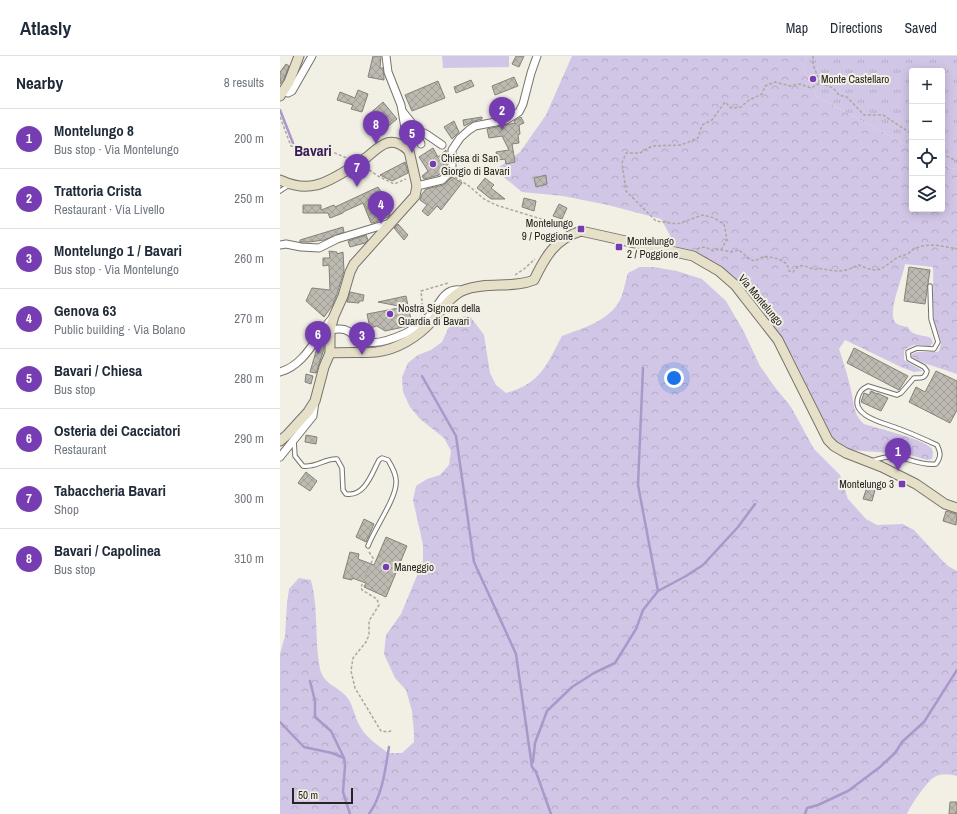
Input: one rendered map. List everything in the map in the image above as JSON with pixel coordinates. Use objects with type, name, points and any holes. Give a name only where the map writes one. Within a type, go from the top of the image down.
[{"type":"street","points":[[282,94],[289,82],[299,56]]},
{"type":"street","points":[[282,94],[292,91],[312,56]]},
{"type":"street","points":[[280,458],[314,416],[315,401],[324,367],[330,352],[330,330],[354,264],[415,196],[417,186],[401,105],[388,72],[386,56]]},
{"type":"street","points":[[417,186],[442,180],[449,173],[452,166],[451,154],[454,145],[469,130],[475,126],[506,120],[519,112],[523,104],[536,56]]},
{"type":"street","points":[[402,111],[411,122],[421,144]]},
{"type":"street","points":[[415,129],[426,134],[442,145]]},
{"type":"street","points":[[280,180],[291,184],[304,186],[318,185],[340,174],[388,143],[396,143],[405,147],[409,151]]},
{"type":"street","points":[[280,245],[286,244],[319,248],[337,239],[390,223]]},
{"type":"street","points":[[330,330],[340,328],[347,330],[364,341],[383,341],[406,333],[415,328],[431,314],[450,291],[495,285],[526,284],[534,280],[544,258],[560,240],[581,231]]},
{"type":"street","name":"Via Montelungo","points":[[581,231],[693,256],[719,271],[735,285],[778,340],[828,440],[834,446],[846,453],[882,467],[916,484],[944,504],[957,508]]},
{"type":"street","points":[[330,352],[376,352],[387,350],[403,344],[428,326],[452,297],[464,290]]},
{"type":"street","points":[[280,372],[288,369],[299,361],[313,346],[325,326],[334,316]]},
{"type":"street","points":[[280,440],[287,435],[308,412],[315,401]]},
{"type":"lane","points":[[280,191],[291,184]]},
{"type":"lane","points":[[869,462],[880,458],[896,457],[929,465],[936,464],[940,459],[940,451],[937,445],[869,418],[859,410],[857,404],[857,399],[861,389],[868,386],[897,395],[901,393],[914,378],[925,377],[926,371],[924,367],[909,359],[908,352],[917,348],[934,349],[937,345],[938,342],[931,319],[930,286]]},
{"type":"lane","points":[[294,439],[295,456],[303,466],[312,466],[332,459],[337,459],[342,468],[342,490],[346,494],[354,494],[361,491],[379,460],[382,458],[388,460],[394,472],[396,483],[393,496],[372,534],[368,546]]},
{"type":"path","points":[[813,56],[813,64],[820,83],[833,88],[839,95],[847,96],[864,115],[883,115],[909,132]]},
{"type":"path","points":[[721,250],[727,239],[724,224],[714,218],[703,215],[677,224],[656,221],[626,191],[622,163],[626,153],[640,153],[652,146],[681,145],[698,138],[702,125],[712,120],[725,102],[731,108],[741,107],[748,100],[762,94],[765,86],[775,82],[790,86],[800,84],[811,88],[820,83]]},
{"type":"path","points":[[280,117],[291,146],[328,150],[350,159]]},
{"type":"path","points":[[945,155],[957,161]]},
{"type":"path","points":[[365,167],[394,184],[414,170]]},
{"type":"path","points":[[449,173],[469,186],[484,199],[496,205],[581,231]]},
{"type":"path","points":[[693,256],[696,249],[702,247],[732,252],[739,250],[751,260],[756,260],[764,256],[779,259],[787,264],[789,271],[793,272],[798,266],[806,266],[813,269],[821,268],[838,272],[851,269],[859,265],[868,269],[880,270],[896,258],[908,254],[913,249],[924,246],[934,244],[957,248]]},
{"type":"path","points":[[510,277],[524,269],[539,255]]},
{"type":"path","points":[[424,319],[421,291],[449,283]]},
{"type":"path","points":[[368,546],[373,558],[361,587],[362,590],[377,599],[379,605],[369,621],[369,635],[366,642],[353,658],[351,674],[356,688],[381,731],[388,732],[393,730]]},
{"type":"green space","points":[[442,56],[509,56],[509,67],[443,68]]},
{"type":"green space","points":[[572,56],[806,56],[801,63],[816,96],[909,146],[909,212],[945,212],[945,166],[957,169],[957,374],[918,361],[910,355],[917,352],[938,352],[941,345],[934,320],[933,267],[905,264],[896,295],[893,312],[893,319],[897,324],[908,327],[915,334],[931,338],[933,343],[929,347],[916,345],[904,351],[904,360],[923,371],[914,372],[901,367],[845,340],[839,349],[848,376],[855,411],[860,420],[864,424],[909,437],[925,444],[932,450],[932,459],[927,460],[907,454],[849,450],[836,444],[793,357],[762,309],[737,281],[677,248],[661,219],[608,205],[563,196],[522,192],[495,170],[520,152],[546,115]]},
{"type":"green space","points":[[806,56],[957,56],[957,169],[945,166],[945,68],[909,68],[909,146],[816,96],[801,63]]},
{"type":"green space","points":[[640,267],[653,267],[677,271],[702,279],[726,301],[744,332],[760,366],[791,407],[814,449],[840,475],[848,499],[866,519],[877,525],[903,524],[914,530],[948,566],[957,571],[957,776],[945,774],[933,778],[918,795],[907,814],[280,814],[280,654],[285,636],[289,589],[299,578],[311,580],[315,602],[318,658],[320,669],[324,678],[348,699],[359,724],[366,735],[388,753],[402,753],[414,742],[412,711],[406,690],[395,678],[384,654],[386,635],[401,614],[423,561],[423,545],[413,500],[416,486],[427,479],[440,475],[449,465],[451,451],[444,438],[420,419],[410,407],[403,392],[402,377],[408,363],[418,355],[431,350],[442,342],[448,329],[456,319],[469,315],[484,335],[490,373],[496,385],[506,393],[518,389],[528,384],[542,372],[562,336],[595,323],[602,319],[615,307],[623,294],[628,273]]},
{"type":"building","points":[[373,56],[381,56],[380,68],[383,68],[384,80],[368,77]]},
{"type":"building","points":[[516,56],[524,56],[519,67],[512,64]]},
{"type":"building","points":[[286,64],[289,66],[284,79],[280,84],[280,72]]},
{"type":"building","points":[[514,77],[518,86],[495,95],[492,86]]},
{"type":"building","points":[[471,80],[474,86],[456,93],[454,87]]},
{"type":"building","points":[[438,81],[445,98],[412,111],[405,95]]},
{"type":"building","points":[[358,90],[368,94],[362,112],[351,109],[353,105],[337,100],[340,92],[355,98]]},
{"type":"building","points":[[383,102],[397,119],[380,133],[366,117]]},
{"type":"building","points":[[482,117],[482,119],[464,126],[463,120]]},
{"type":"building","points":[[521,117],[524,123],[519,125],[519,143],[512,144],[515,162],[506,164],[505,159],[498,160],[496,152],[509,150],[502,136],[489,138],[487,129],[515,123],[514,121]]},
{"type":"building","points":[[454,121],[459,132],[452,139],[444,127]]},
{"type":"building","name":"Chiesa di San Giorgio di Bavari","points":[[433,148],[438,157],[446,150],[447,165],[445,170],[439,175],[424,179],[422,176],[428,171],[419,157]]},
{"type":"building","points":[[405,162],[408,173],[392,181],[380,175]]},
{"type":"building","points":[[546,175],[547,184],[536,187],[534,178]]},
{"type":"building","points":[[452,177],[462,183],[441,210],[437,206],[428,216],[422,211],[427,205],[420,200],[422,194],[426,189],[444,185]]},
{"type":"building","points":[[485,178],[494,185],[491,188],[505,199],[491,199],[477,188]]},
{"type":"building","points":[[378,187],[382,193],[369,199],[374,211],[386,206],[390,215],[373,223],[371,223],[363,203],[330,218],[328,213],[303,213],[303,205],[321,205],[321,210],[334,205],[335,207]]},
{"type":"building","points":[[524,198],[536,201],[534,211],[522,207]]},
{"type":"building","points":[[559,204],[567,208],[562,219],[553,216]]},
{"type":"building","points":[[398,224],[408,235],[404,240],[394,228]]},
{"type":"building","points":[[343,227],[344,232],[324,240],[300,242],[300,240]]},
{"type":"building","points":[[366,235],[368,240],[365,243],[350,247],[348,241]]},
{"type":"building","points":[[329,251],[337,252],[337,254],[343,252],[344,271],[332,306],[324,317],[306,301],[312,288],[330,290],[329,265],[323,266],[323,258],[330,258]]},
{"type":"building","points":[[909,267],[930,270],[925,304],[904,301]]},
{"type":"building","points":[[350,292],[364,295],[363,301],[359,301],[359,303],[347,302]]},
{"type":"building","name":"Nostra Signora della Guardia di Bavari","points":[[406,296],[412,324],[385,331],[377,326],[370,328],[367,314],[404,307],[378,302]]},
{"type":"building","points":[[324,337],[324,349],[316,373],[310,372],[317,348]]},
{"type":"building","points":[[854,348],[908,376],[899,390],[847,363]]},
{"type":"building","points":[[936,371],[957,381],[957,410],[950,423],[909,402],[916,387],[925,392]]},
{"type":"building","points":[[306,374],[313,376],[311,384],[305,382]]},
{"type":"building","points":[[871,391],[888,398],[881,411],[861,402],[864,393],[869,395]]},
{"type":"building","points":[[306,435],[317,437],[316,444],[305,442]]},
{"type":"building","points":[[306,472],[317,481],[310,491],[298,483]]},
{"type":"building","points":[[867,487],[875,490],[872,501],[863,499]]},
{"type":"building","points":[[946,511],[957,514],[956,525],[943,521]]},
{"type":"building","points":[[364,519],[374,524],[366,542],[356,537]]},
{"type":"building","name":"Maneggio","points":[[386,537],[407,546],[386,597],[364,587],[366,583],[352,578],[352,580],[343,578],[350,552],[359,554],[358,559],[374,565]]},
{"type":"building","points":[[950,802],[957,802],[957,814],[949,814]]},
{"type":"waterway","points":[[280,110],[293,143]]},
{"type":"waterway","points":[[643,368],[638,485],[658,591]]},
{"type":"waterway","points":[[422,376],[456,436],[474,562],[516,654],[532,767],[536,772],[551,814]]},
{"type":"waterway","points":[[533,762],[535,743],[547,711],[572,687],[594,673],[615,663],[636,629],[643,610],[658,591],[703,565],[738,527],[755,504]]},
{"type":"waterway","points":[[805,814],[807,808],[818,805],[848,791],[880,767],[895,753],[902,742],[924,722],[957,670]]},
{"type":"waterway","points":[[310,681],[315,701],[315,717],[331,731],[344,758],[345,766],[343,792],[350,814]]},
{"type":"waterway","points":[[280,722],[304,747],[332,753],[344,758]]},
{"type":"waterway","points":[[369,814],[374,806],[380,790],[385,773],[389,747]]},
{"type":"place","name":"Monte Castellaro","points":[[813,79]]},
{"type":"place","name":"Trattoria Crista","points":[[502,130]]},
{"type":"place","name":"Bavari / Capolinea","points":[[376,144]]},
{"type":"place","name":"Bavari / Chiesa","points":[[412,153]]},
{"type":"place","name":"Chiesa di San Giorgio di Bavari","points":[[433,164]]},
{"type":"place","name":"Tabaccheria Bavari","points":[[357,187]]},
{"type":"place","name":"Genova 63","points":[[381,224]]},
{"type":"place","name":"Montelungo 9 / Poggione","points":[[581,229]]},
{"type":"place","name":"Montelungo 2 / Poggione","points":[[619,247]]},
{"type":"place","name":"Nostra Signora della Guardia di Bavari","points":[[390,314]]},
{"type":"place","name":"Osteria dei Cacciatori","points":[[318,354]]},
{"type":"place","name":"Montelungo 1 / Bavari","points":[[362,355]]},
{"type":"place","name":"Montelungo 8","points":[[898,471]]},
{"type":"place","name":"Montelungo 3","points":[[902,484]]},
{"type":"place","name":"Maneggio","points":[[386,567]]},
{"type":"district","name":"Bavari","points":[[313,151]]}]
